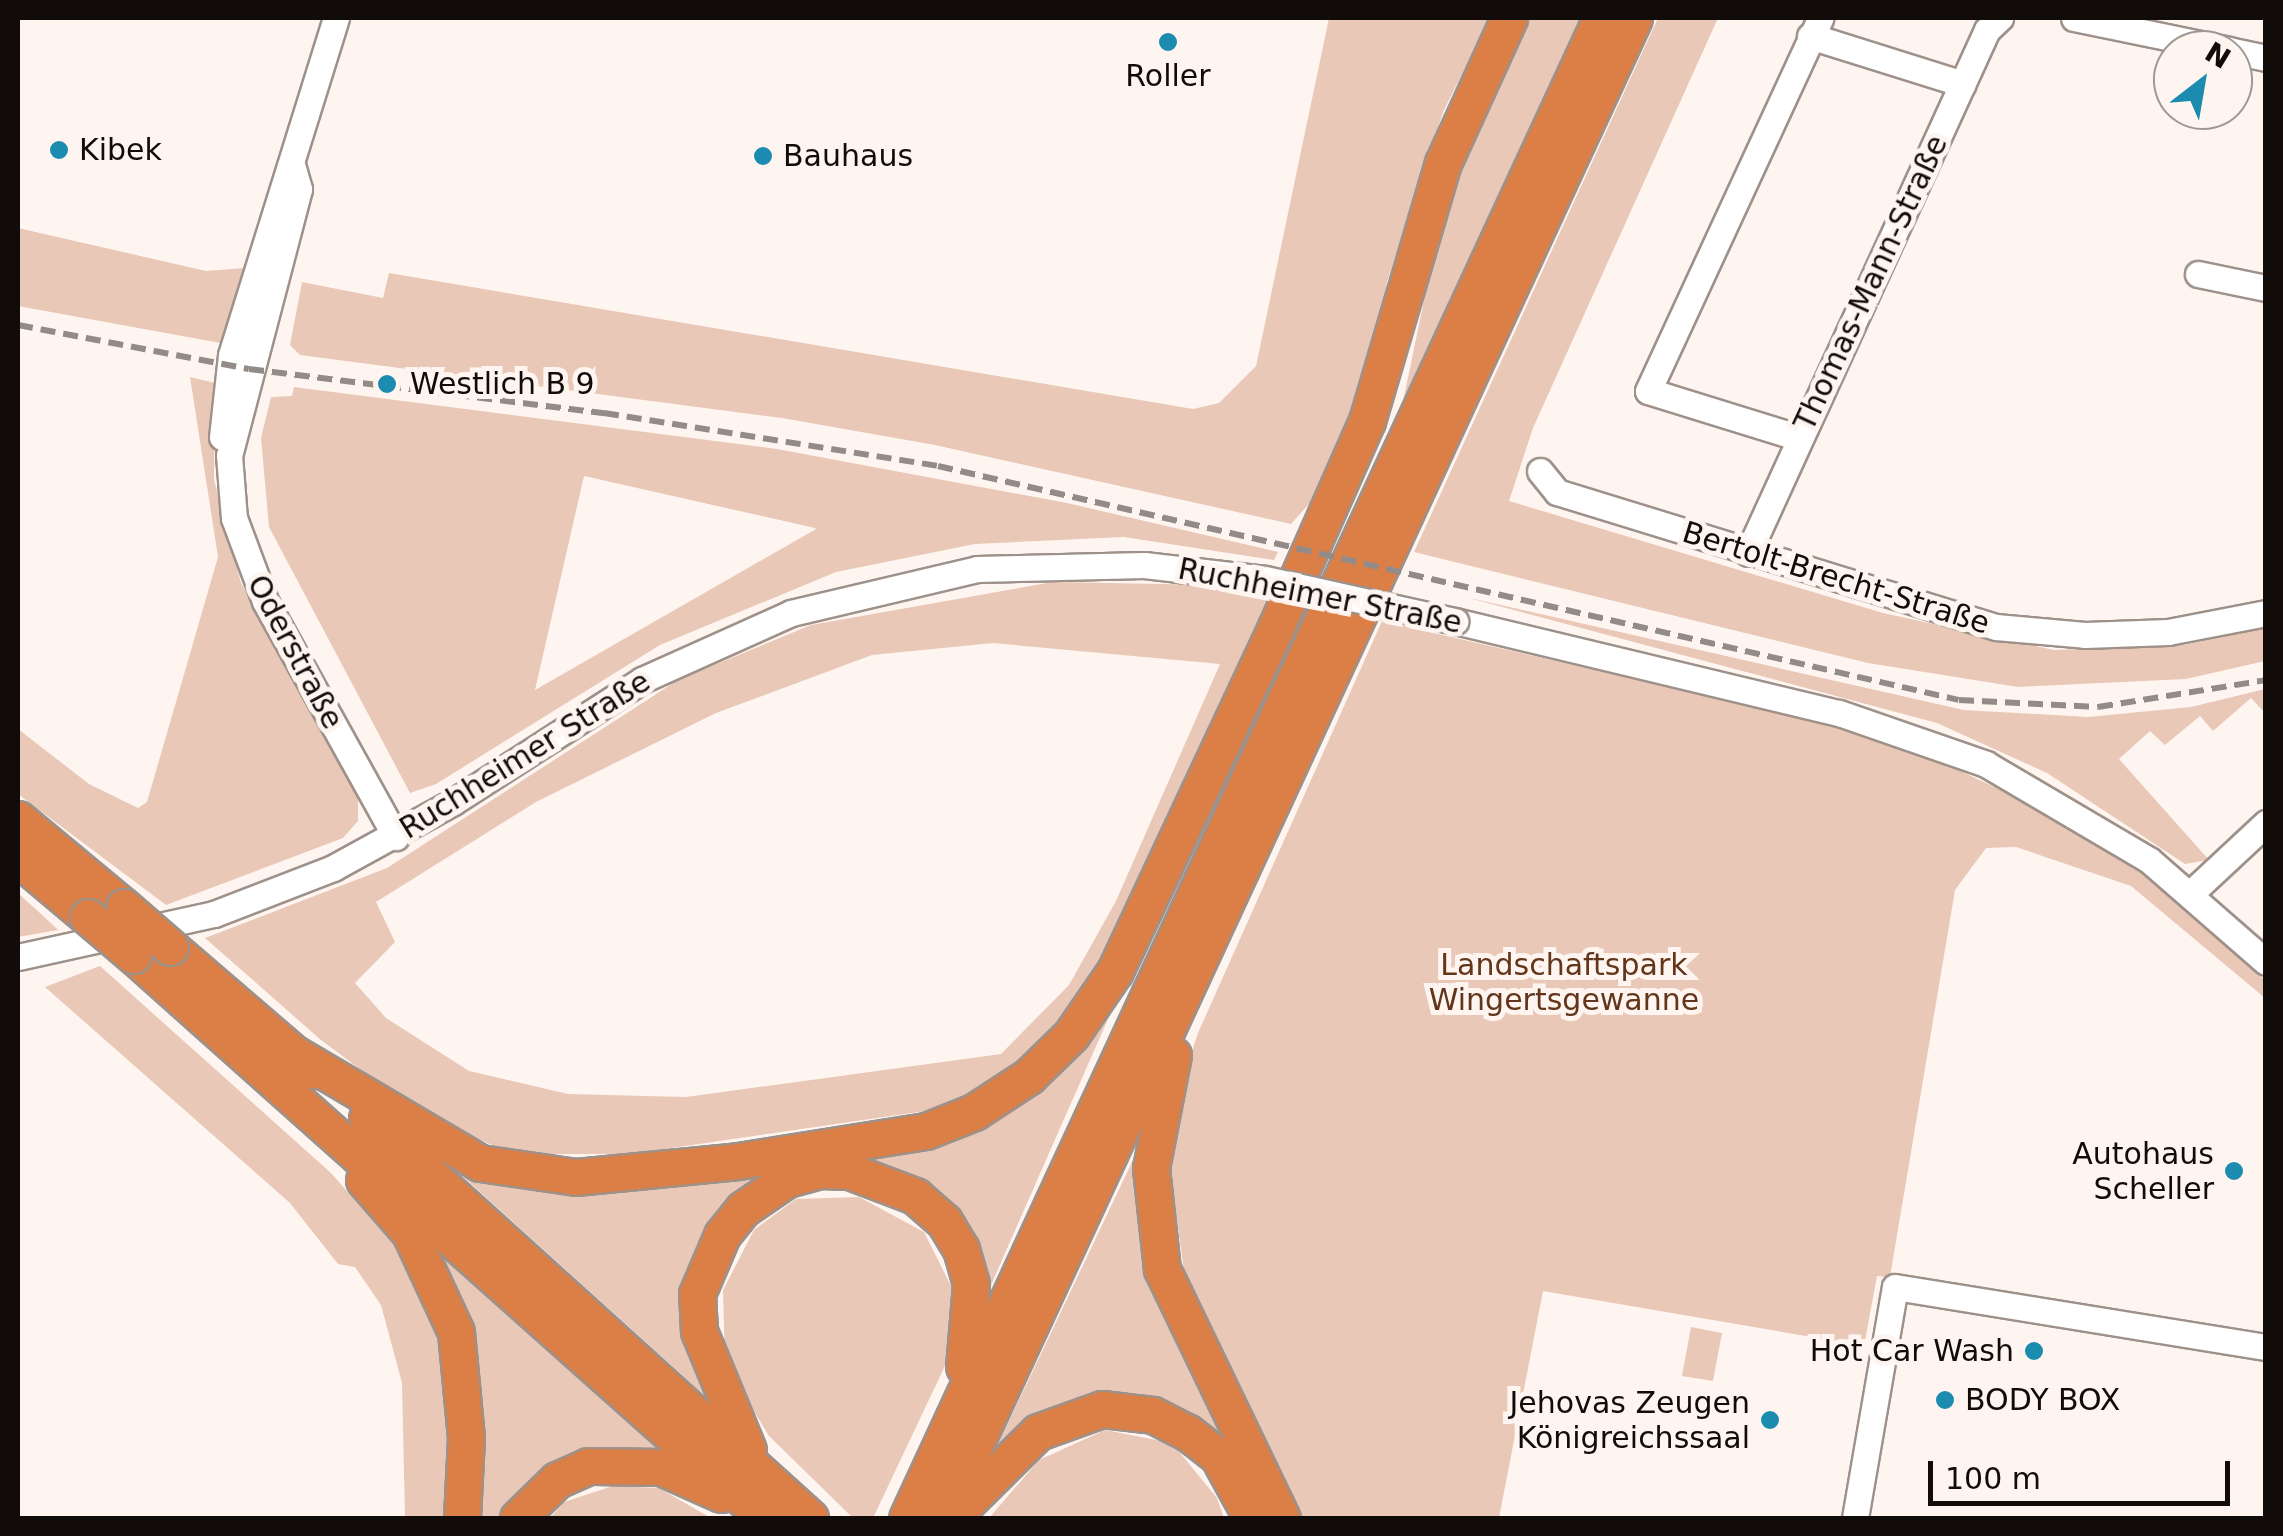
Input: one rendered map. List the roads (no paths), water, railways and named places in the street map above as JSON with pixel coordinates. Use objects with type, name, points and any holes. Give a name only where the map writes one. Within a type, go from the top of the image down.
[{"type":"highway","points":[[295,1054],[480,1163],[576,1177],[738,1160],[926,1130],[974,1112],[1029,1076],[1097,1002],[1152,895],[1367,421],[1444,163],[1510,18]]},
{"type":"highway","points":[[907,1518],[1601,18]]},
{"type":"highway","points":[[941,1518],[1634,18]]},
{"type":"highway","points":[[1362,536],[1365,489],[1406,352],[1413,262]]},
{"type":"highway","points":[[18,819],[295,1054],[810,1518]]},
{"type":"highway","points":[[18,858],[322,1117],[760,1514]]},
{"type":"highway","points":[[1199,963],[1165,1084],[1151,1168],[1162,1269],[1282,1518]]},
{"type":"highway","points":[[322,1117],[357,1172],[410,1234],[456,1332],[466,1438],[462,1518]]},
{"type":"highway","points":[[756,1468],[708,1358],[697,1294],[722,1234],[743,1209],[787,1179],[850,1172],[914,1196],[944,1221],[971,1284],[959,1408]]},
{"type":"highway","points":[[950,1518],[1038,1432],[1102,1409],[1154,1415],[1186,1432],[1218,1456],[1252,1518]]},
{"type":"highway","points":[[518,1518],[556,1480],[588,1466],[624,1462],[660,1466],[760,1514]]},
{"type":"street","name":"Oderstraße","points":[[336,18],[293,168],[300,189],[229,455],[234,518],[250,568],[396,836]]},
{"type":"street","name":"Thomas-Mann-Straße","points":[[1748,553],[1987,30],[2000,18]]},
{"type":"street","points":[[2074,18],[2153,34]]},
{"type":"street","points":[[1800,438],[1648,392],[1815,27],[1963,84]]},
{"type":"street","points":[[2198,274],[2266,288]]},
{"type":"street","name":"Bertolt-Brecht-Straße","points":[[1540,471],[1557,492],[1996,627],[2085,635],[2168,632],[2266,612]]},
{"type":"street","name":"Ruchheimer Straße","points":[[18,957],[214,914],[396,836],[642,680],[791,613],[977,569],[1144,565],[1265,579],[1455,620],[1914,736],[2052,798],[2191,893],[2266,962]]},
{"type":"street","points":[[2191,893],[2266,823]]},
{"type":"street","points":[[1856,1518],[1895,1286],[2266,1347]]},
{"type":"railway","points":[[18,325],[249,369],[604,413],[938,466],[1959,700],[2098,707],[2266,680]]},
{"type":"place","name":"Roller","points":[[1168,42]]},
{"type":"place","name":"Kibek","points":[[59,150]]},
{"type":"place","name":"Bauhaus","points":[[763,156]]},
{"type":"place","name":"Westlich B 9","points":[[387,384]]},
{"type":"place","name":"Autohaus Scheller","points":[[2234,1171]]},
{"type":"place","name":"Hot Car Wash","points":[[2034,1351]]},
{"type":"place","name":"BODY BOX","points":[[1945,1400]]},
{"type":"place","name":"Jehovas Zeugen Königreichssaal","points":[[1770,1420]]},
{"type":"park label","name":"Landschaftspark Wingertsgewanne","points":[[1564,982]]}]
